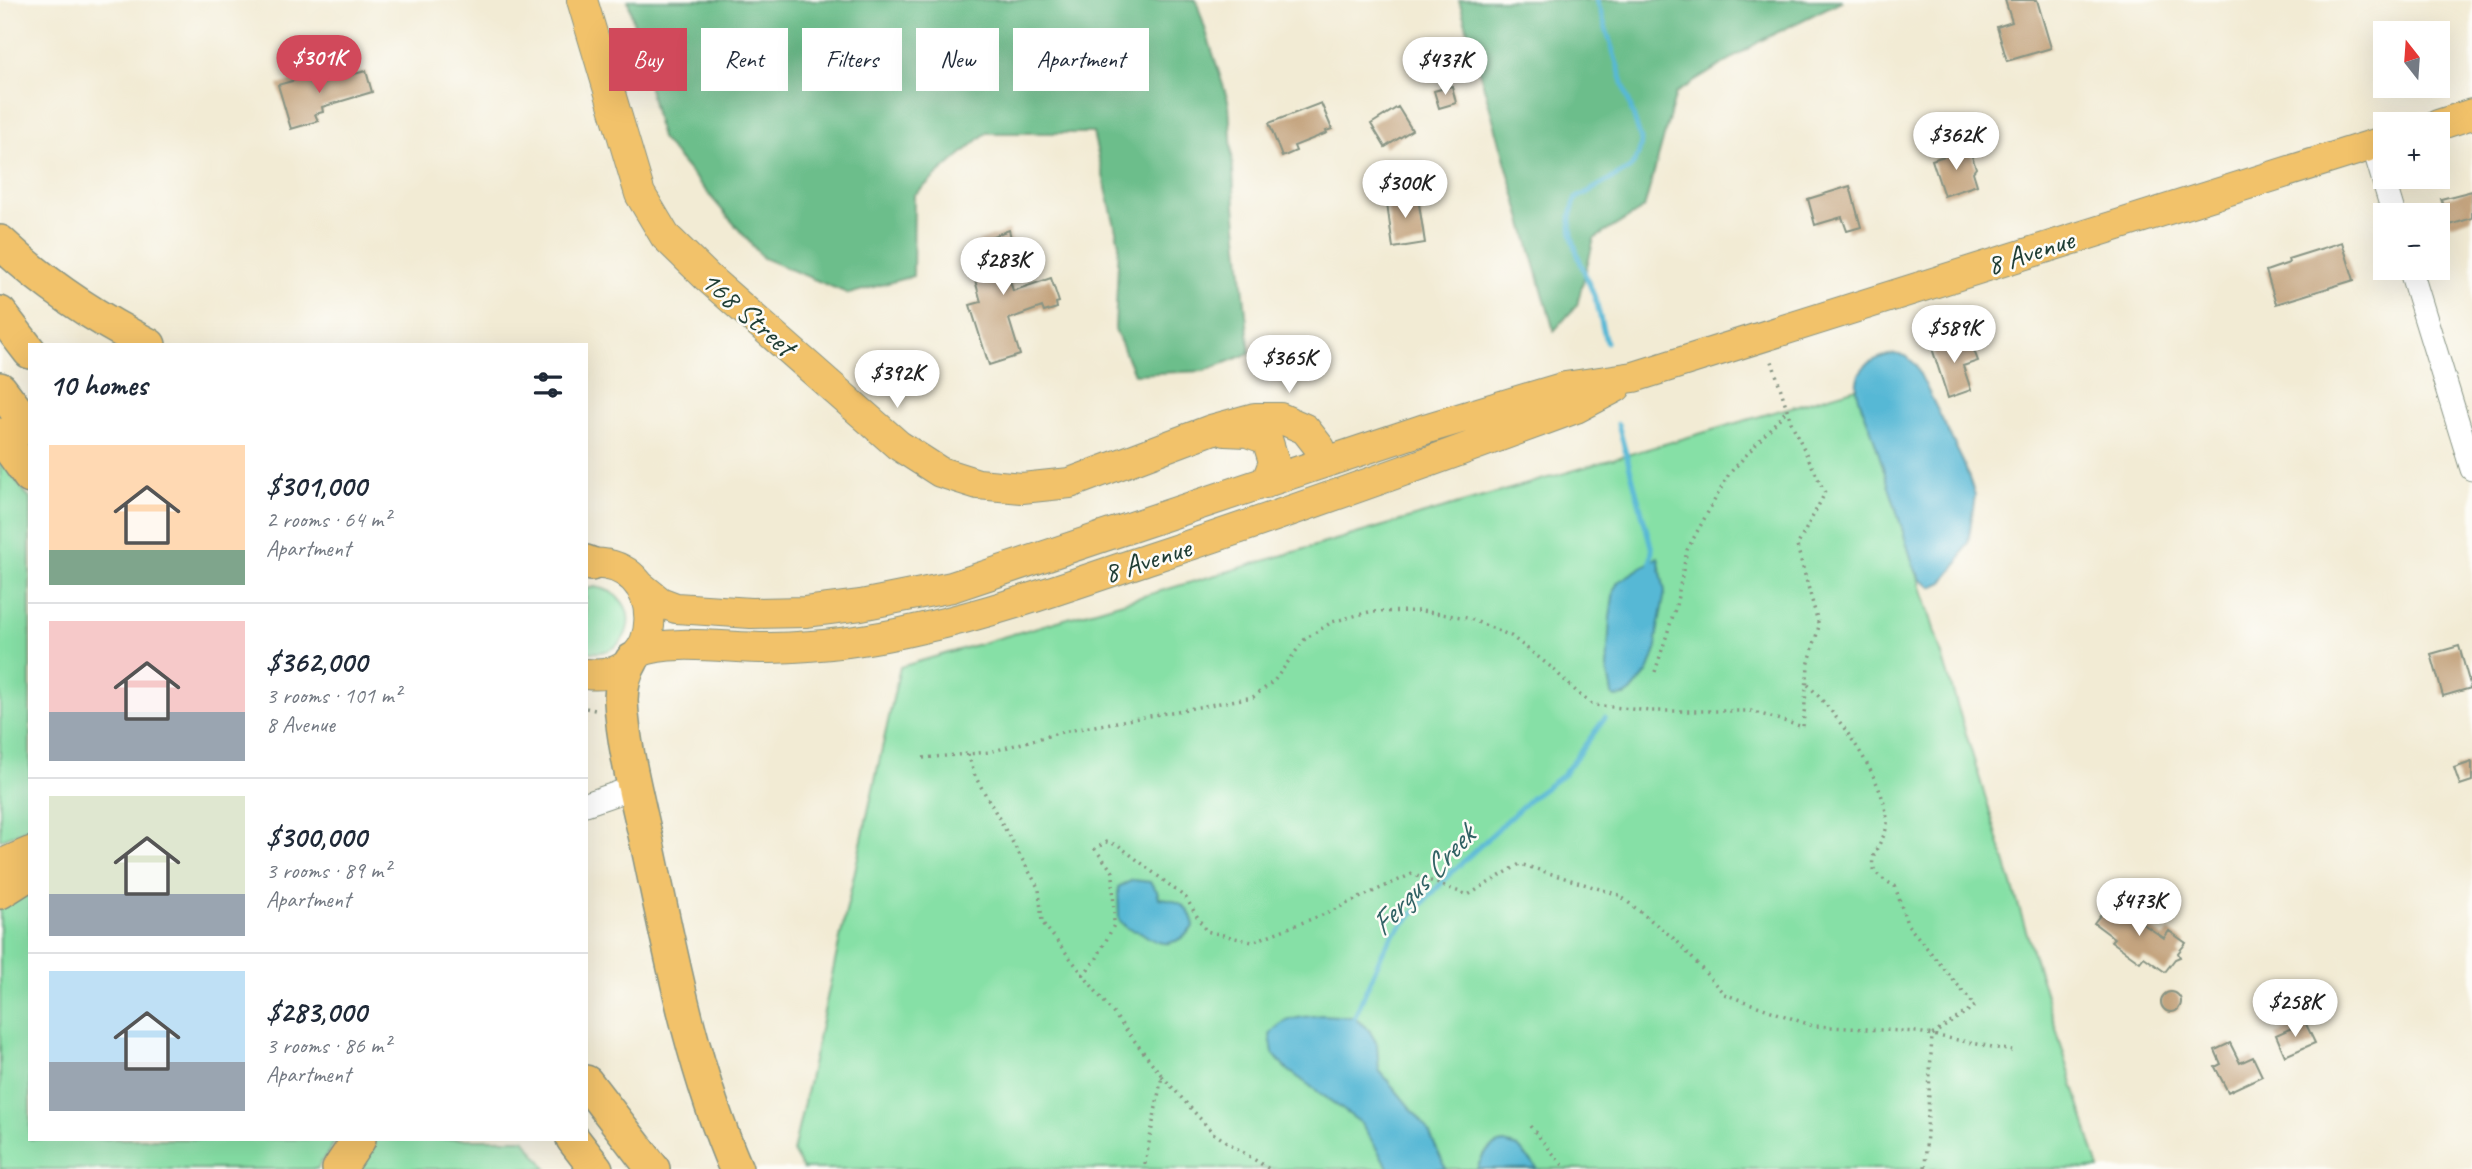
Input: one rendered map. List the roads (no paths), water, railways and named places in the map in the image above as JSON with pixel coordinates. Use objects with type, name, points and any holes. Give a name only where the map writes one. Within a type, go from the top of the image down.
[{"type":"highway","points":[[0,242],[56,289],[115,328],[145,343]]},
{"type":"highway","points":[[0,313],[28,349]]},
{"type":"highway","points":[[0,389],[28,425]]},
{"type":"highway","points":[[0,435],[28,474]]},
{"type":"highway","points":[[636,656],[623,680],[621,700],[635,787],[689,1034],[708,1098],[736,1169]]},
{"type":"highway","points":[[0,892],[28,874]]},
{"type":"highway","points":[[588,1085],[653,1169]]},
{"type":"highway","points":[[339,1169],[358,1141]]},
{"type":"highway","points":[[575,1141],[596,1169]]},
{"type":"main road","name":"168 Street","points":[[582,0],[640,194],[666,236],[682,255],[898,445],[940,472],[978,484],[1022,488],[1070,483],[1210,430],[1255,418],[1280,418],[1305,429],[1320,448],[1325,462]]},
{"type":"main road","points":[[2450,121],[2472,114]]},
{"type":"main road","name":"8 Avenue","points":[[588,563],[618,568],[663,604],[683,609],[751,613],[805,612],[861,606],[952,587],[1325,462],[1565,387],[1634,377],[2373,145]]},
{"type":"main road","name":"8 Avenue","points":[[588,674],[611,673],[650,648],[768,648],[835,644],[914,630],[992,609],[1268,520],[1437,459],[1576,408],[1634,377]]},
{"type":"main road","name":"168 Street","points":[[1210,430],[1247,432],[1267,439],[1274,462],[1266,483]]},
{"type":"main road","points":[[992,609],[1024,583],[1278,501],[1310,482],[1325,462]]},
{"type":"main road","points":[[636,656],[649,635],[651,617],[647,598],[639,584]]},
{"type":"main road","points":[[0,865],[28,853]]},
{"type":"street","points":[[2414,280],[2472,469]]},
{"type":"street","points":[[588,803],[635,787]]},
{"type":"water","points":[[1893,354],[1906,356],[1915,364],[1964,464],[1975,495],[1968,543],[1956,566],[1943,582],[1932,587],[1921,580],[1914,567],[1858,394],[1857,382],[1861,370],[1876,359]]},
{"type":"water","points":[[1658,557],[1665,592],[1656,639],[1657,647],[1648,672],[1631,692],[1615,697],[1607,668],[1614,590],[1618,582]]},
{"type":"water","points":[[1133,880],[1150,882],[1159,898],[1182,905],[1190,914],[1194,926],[1181,938],[1169,943],[1156,941],[1126,927],[1119,920],[1118,887]]},
{"type":"water","points":[[1322,1015],[1353,1017],[1369,1030],[1377,1044],[1379,1070],[1427,1128],[1446,1169],[1389,1169],[1361,1123],[1284,1067],[1273,1053],[1270,1035],[1287,1021]]},
{"type":"water","points":[[1504,1143],[1518,1147],[1538,1169],[1477,1169],[1486,1152],[1493,1146]]},
{"type":"waterway","name":"Fergus Creek","points":[[1597,0],[1641,140],[1638,156],[1629,169],[1577,198],[1572,210],[1571,224],[1576,252],[1597,304],[1606,342]]},
{"type":"waterway","name":"Fergus Creek","points":[[1618,424],[1652,550],[1650,567]]},
{"type":"waterway","name":"Fergus Creek","points":[[1353,1021],[1392,936],[1452,872],[1531,798],[1563,775],[1605,718]]}]
